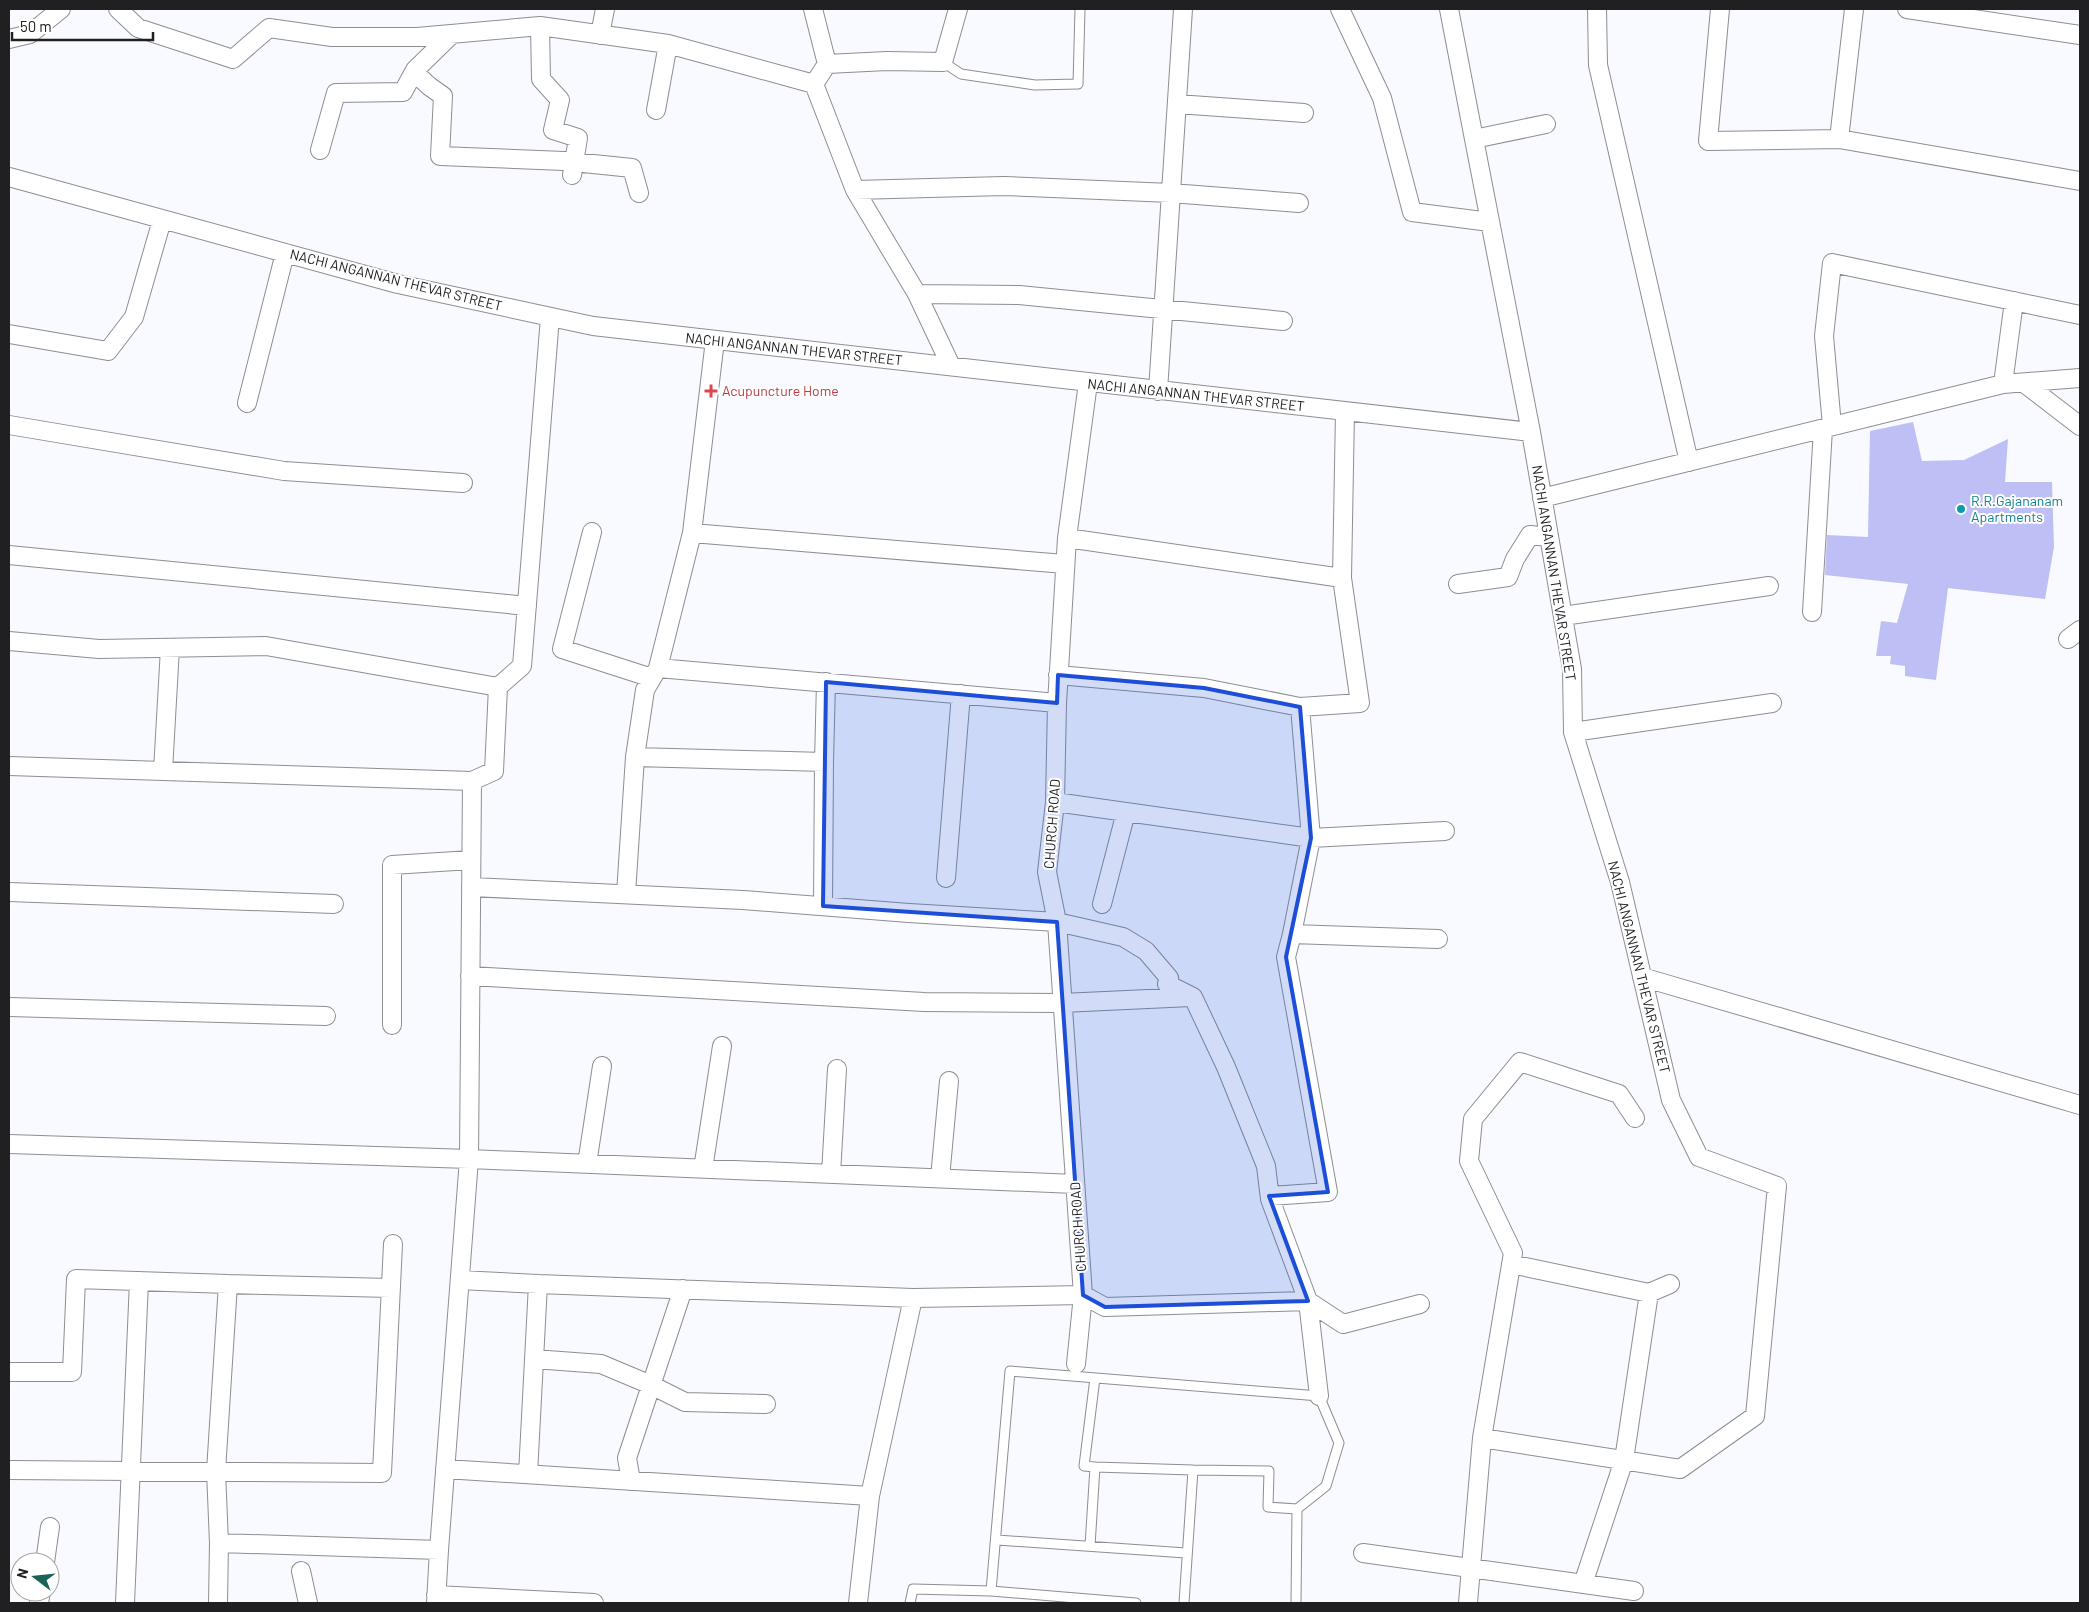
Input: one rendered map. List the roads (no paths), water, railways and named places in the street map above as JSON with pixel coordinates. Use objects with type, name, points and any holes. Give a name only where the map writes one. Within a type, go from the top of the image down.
[{"type":"street","points":[[9,39],[30,34],[61,9]]},
{"type":"street","points":[[118,9],[138,28],[233,59],[269,28],[332,37],[417,37],[540,26],[668,44],[814,84]]},
{"type":"street","points":[[600,35],[605,9]]},
{"type":"street","points":[[813,9],[827,64],[814,84]]},
{"type":"street","points":[[827,64],[886,61],[943,62],[958,9]]},
{"type":"street","points":[[1158,391],[1183,9]]},
{"type":"street","points":[[1340,9],[1382,98],[1412,212],[1490,222]]},
{"type":"street","points":[[1449,9],[1531,432]]},
{"type":"street","points":[[1597,9],[1598,65],[1690,462]]},
{"type":"street","points":[[1720,9],[1708,141],[1839,139],[2080,181]]},
{"type":"street","points":[[1839,139],[1854,9]]},
{"type":"street","points":[[1907,9],[2080,35]]},
{"type":"street","points":[[540,26],[541,79],[560,100],[553,130],[578,138],[574,169]]},
{"type":"street","points":[[320,150],[336,93],[404,92],[414,72],[452,34]]},
{"type":"street","points":[[656,110],[668,44]]},
{"type":"street","points":[[414,72],[443,96],[440,156],[574,169],[632,168],[639,194]]},
{"type":"street","points":[[814,84],[855,190],[917,294],[951,366]]},
{"type":"street","points":[[1177,104],[1304,113]]},
{"type":"street","points":[[1474,139],[1546,124]]},
{"type":"street","name":"NACHI ANGANNAN THEVAR STREET","points":[[9,177],[398,284],[593,326],[1531,432],[1572,669],[1572,732],[1620,882],[1671,1100],[1699,1157],[1777,1186],[1755,1416],[1680,1469],[1482,1438]]},
{"type":"street","points":[[855,190],[1004,186],[1171,193],[1299,202]]},
{"type":"street","points":[[9,334],[108,351],[134,318],[162,220]]},
{"type":"street","points":[[247,403],[285,253]]},
{"type":"street","points":[[1812,612],[1828,428],[1824,336],[1832,262],[2080,315]]},
{"type":"street","points":[[917,294],[1019,296],[1283,321]]},
{"type":"street","points":[[2003,384],[2014,301]]},
{"type":"street","points":[[9,766],[472,781],[494,771],[498,687],[522,666],[550,317]]},
{"type":"street","points":[[626,894],[635,757],[645,690],[656,673],[692,533],[716,340]]},
{"type":"street","points":[[1542,498],[2003,384],[2080,378]]},
{"type":"street","name":"CHURCH ROAD","points":[[1077,1370],[1083,1295],[1057,922],[1047,872],[1055,802],[1058,675],[1067,538],[1088,383]]},
{"type":"street","points":[[2024,383],[2080,426]]},
{"type":"street","points":[[1058,675],[1204,688],[1300,707],[1360,703],[1342,578],[1345,411]]},
{"type":"street","points":[[9,425],[284,471],[463,483]]},
{"type":"street","points":[[592,532],[562,649],[656,673],[826,682],[1057,703]]},
{"type":"street","points":[[692,533],[1065,564]]},
{"type":"street","points":[[1458,584],[1508,577],[1515,559],[1530,535],[1549,537]]},
{"type":"street","points":[[1067,538],[1342,578]]},
{"type":"street","points":[[9,555],[527,606]]},
{"type":"street","points":[[1562,616],[1769,586]]},
{"type":"street","points":[[9,642],[99,649],[266,646],[498,687]]},
{"type":"street","points":[[163,771],[170,648]]},
{"type":"street","points":[[824,906],[826,682]]},
{"type":"street","points":[[946,878],[961,694]]},
{"type":"street","points":[[1572,732],[1772,703]]},
{"type":"street","points":[[1270,1196],[1328,1192],[1286,957],[1311,838],[1300,707]]},
{"type":"street","points":[[635,757],[824,762]]},
{"type":"street","points":[[472,781],[469,1159],[436,1599],[594,1603]]},
{"type":"street","points":[[1055,802],[1311,838],[1444,831]]},
{"type":"street","points":[[1102,904],[1126,812]]},
{"type":"street","points":[[392,1025],[392,865],[471,860]]},
{"type":"street","points":[[471,887],[743,900],[1057,922],[1123,937],[1146,950],[1169,978],[1167,984],[1194,997],[1226,1067],[1266,1166],[1270,1196],[1308,1301],[1319,1396]]},
{"type":"street","points":[[9,892],[334,904]]},
{"type":"street","points":[[1292,934],[1438,939]]},
{"type":"street","points":[[470,976],[924,1002],[1062,1003],[1194,997]]},
{"type":"street","points":[[1642,977],[2080,1104]]},
{"type":"street","points":[[9,1007],[326,1016]]},
{"type":"street","points":[[703,1169],[722,1046]]},
{"type":"street","points":[[1468,1603],[1482,1438],[1513,1253],[1469,1161],[1473,1119],[1520,1062],[1619,1094],[1636,1118]]},
{"type":"street","points":[[587,1164],[602,1066]]},
{"type":"street","points":[[831,1174],[837,1069]]},
{"type":"street","points":[[940,1178],[948,1081]]},
{"type":"street","points":[[9,1144],[469,1159],[1075,1184]]},
{"type":"street","points":[[9,1470],[382,1473],[393,1244]]},
{"type":"street","points":[[1511,1264],[1649,1293],[1670,1284]]},
{"type":"street","points":[[9,1372],[72,1372],[76,1279],[391,1288]]},
{"type":"street","points":[[460,1280],[913,1298],[1083,1295],[1105,1307],[1308,1301],[1343,1324],[1420,1304]]},
{"type":"street","points":[[125,1603],[138,1281]]},
{"type":"street","points":[[218,1603],[219,1543],[216,1471],[228,1284]]},
{"type":"street","points":[[528,1474],[538,1284]]},
{"type":"street","points":[[631,1480],[627,1458],[683,1289]]},
{"type":"street","points":[[1582,1584],[1624,1460],[1649,1293]]},
{"type":"street","points":[[858,1603],[870,1496],[913,1298]]},
{"type":"street","points":[[534,1359],[601,1364],[652,1385],[685,1402],[766,1404]]},
{"type":"street","points":[[445,1469],[870,1496]]},
{"type":"street","points":[[46,1552],[50,1527]]},
{"type":"street","points":[[219,1543],[439,1550]]},
{"type":"street","points":[[1364,1553],[1634,1591]]},
{"type":"street","points":[[301,1571],[308,1603]]},
{"type":"lane","points":[[943,62],[961,74],[1035,85],[1078,84],[1080,9]]},
{"type":"lane","points":[[991,1590],[997,1540],[1010,1371],[1077,1370],[1095,1378],[1319,1396],[1339,1443],[1326,1486],[1297,1509],[1268,1506],[1269,1471],[1084,1466],[1095,1378]]},
{"type":"lane","points":[[1090,1546],[1095,1467]]},
{"type":"lane","points":[[1184,1603],[1193,1470]]},
{"type":"lane","points":[[1296,1603],[1297,1509]]},
{"type":"lane","points":[[997,1540],[1186,1552]]},
{"type":"lane","points":[[910,1603],[913,1589],[991,1590],[1136,1603]]},
{"type":"place","name":"Acupuncture Home","points":[[711,391]]},
{"type":"place","name":"R.R.Gajananam Apartments","points":[[1961,509]]}]
